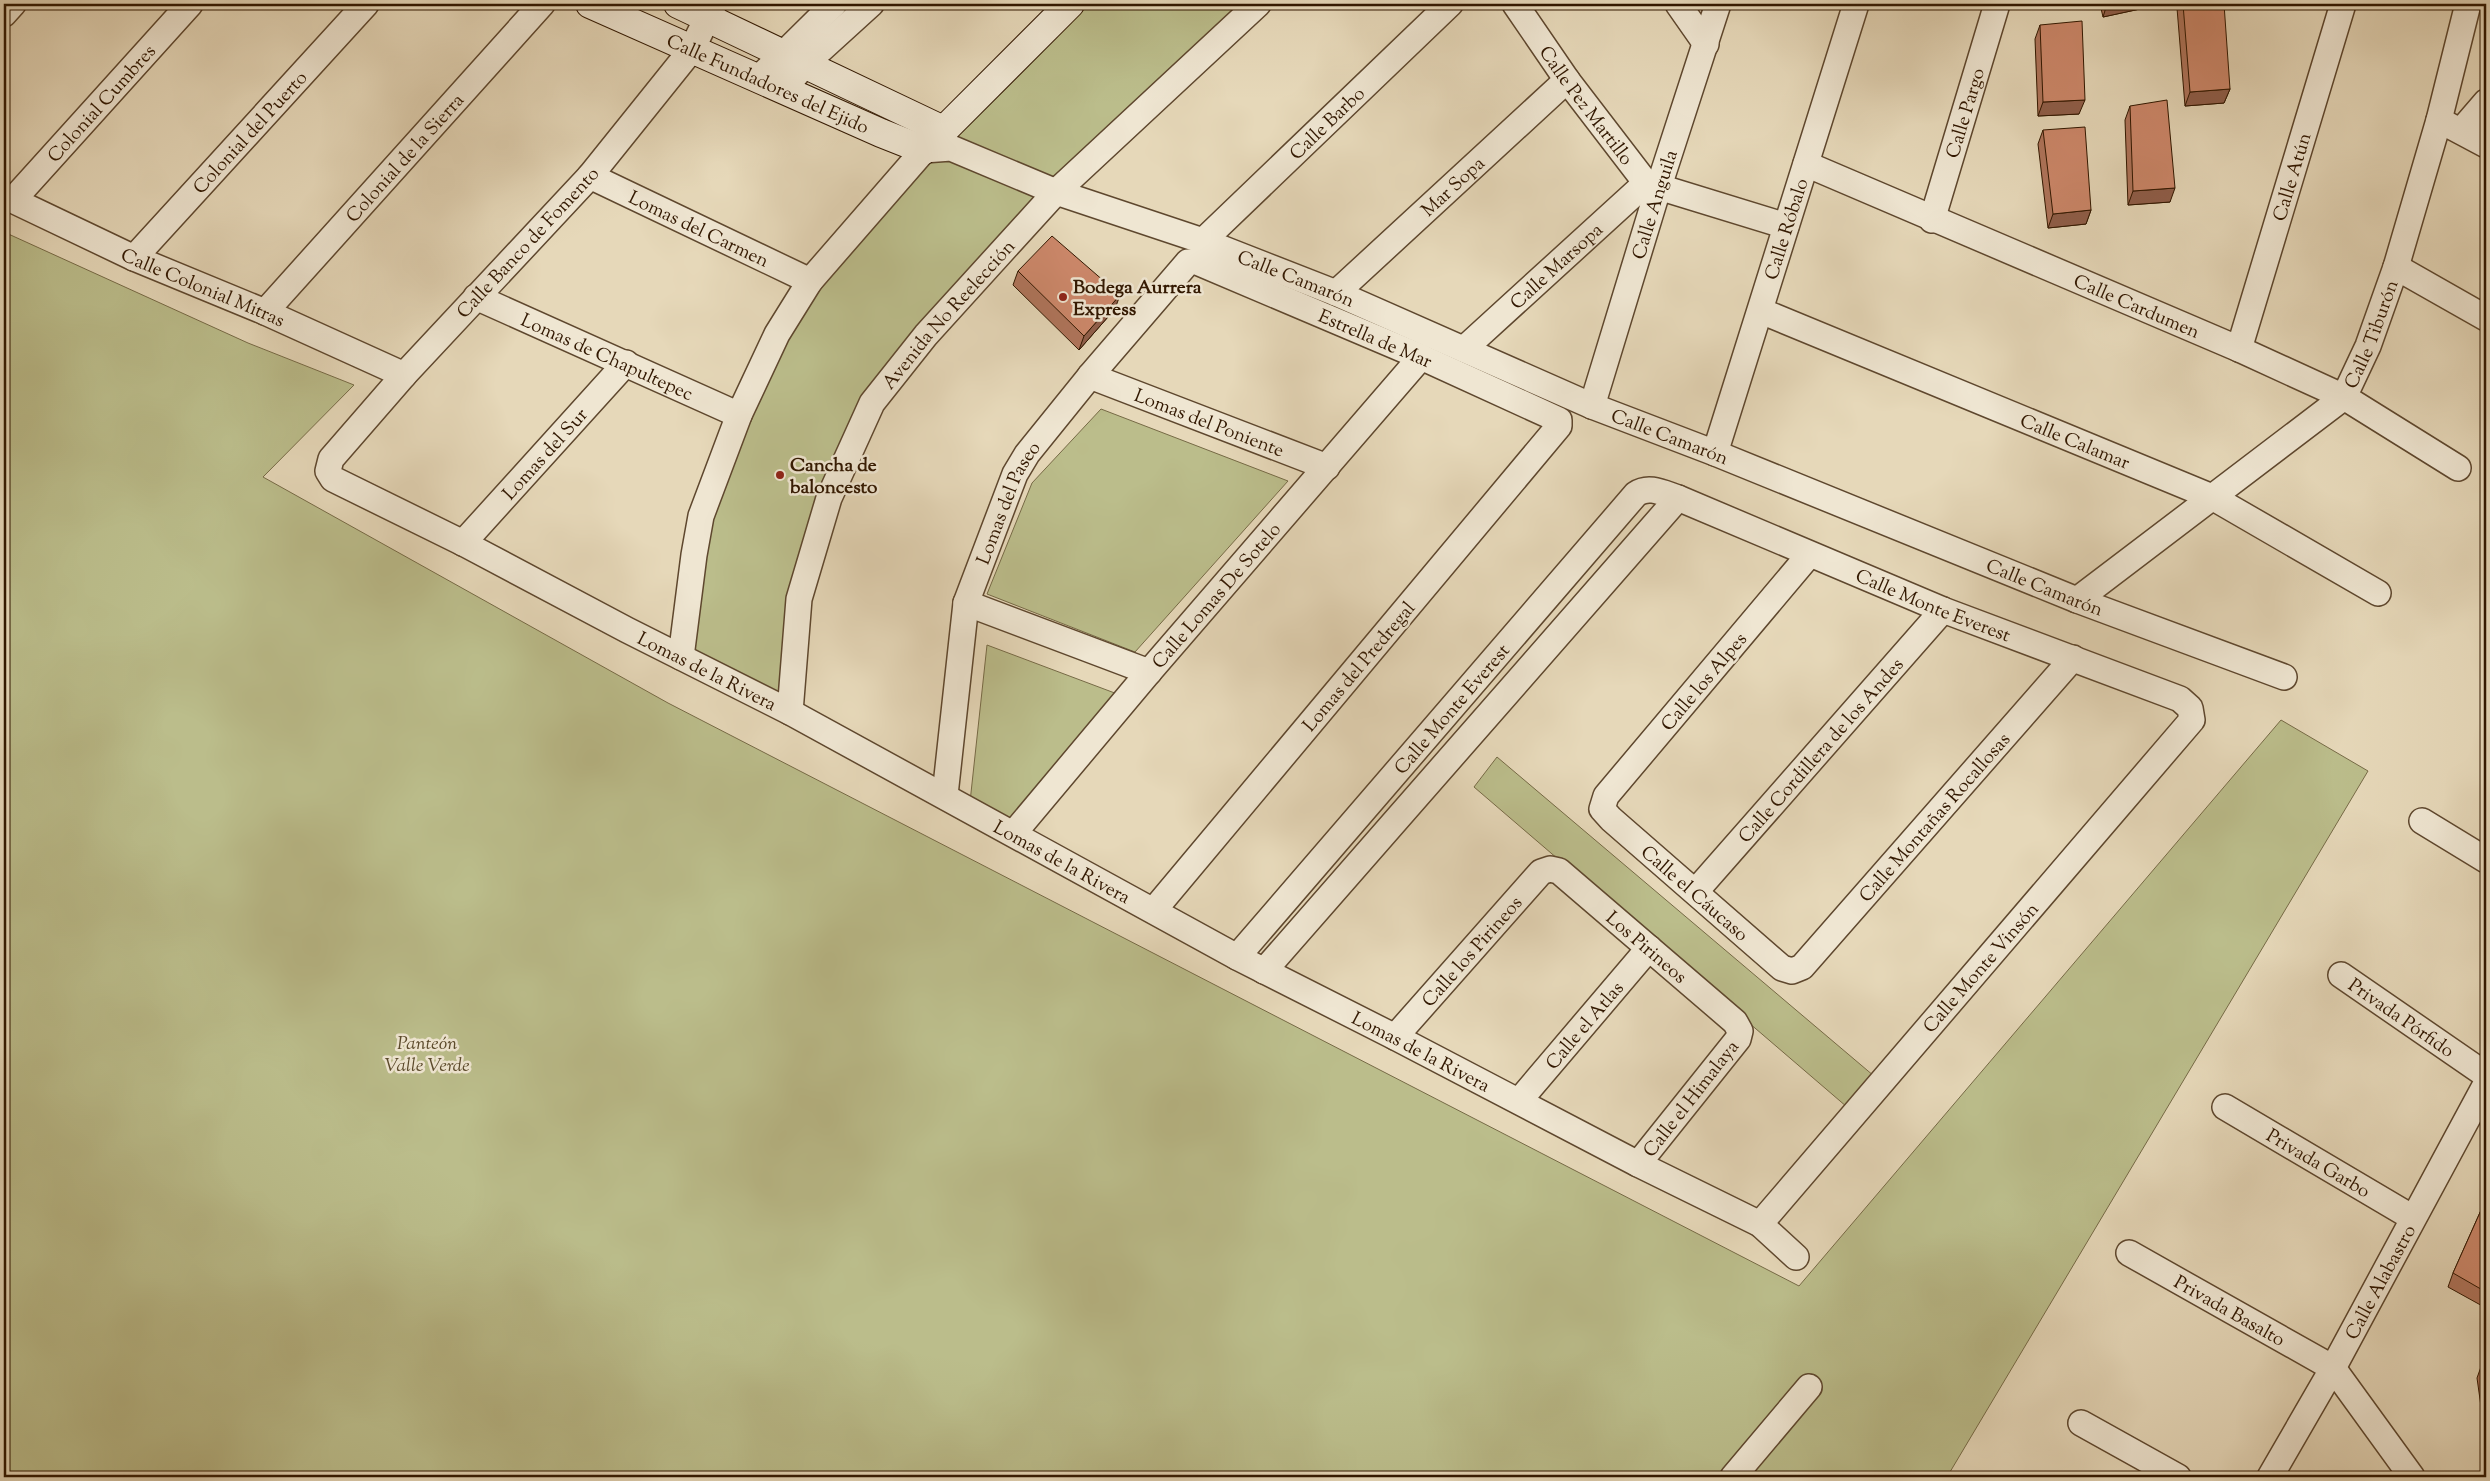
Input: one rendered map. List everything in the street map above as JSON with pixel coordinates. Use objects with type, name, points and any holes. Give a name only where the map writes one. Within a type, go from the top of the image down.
[{"type":"street","points":[[4,14],[13,4]]},
{"type":"street","name":"Colonial Cumbres","points":[[8,198],[190,4]]},
{"type":"street","name":"Colonial del Puerto","points":[[134,258],[366,4]]},
{"type":"street","name":"Colonial de la Sierra","points":[[266,312],[542,4]]},
{"type":"street","name":"Calle Fundadores del Ejido","points":[[590,4],[924,150]]},
{"type":"street","name":"Calle Fundadores del Ejido","points":[[678,4],[711,11],[794,59],[947,139],[1056,192]]},
{"type":"street","points":[[783,90],[794,59],[834,4]]},
{"type":"street","points":[[758,78],[794,59],[871,4]]},
{"type":"street","points":[[682,657],[694,555],[701,516],[739,415],[777,334],[810,281],[924,150],[947,139],[1070,4]]},
{"type":"street","name":"Avenida No Reelección","points":[[790,712],[799,599],[829,498],[872,402],[926,335],[1056,192],[1258,4]]},
{"type":"street","name":"Calle Barbo","points":[[1203,241],[1450,4]]},
{"type":"street","name":"Calle Pez Martillo","points":[[1515,4],[1567,80],[1652,184]]},
{"type":"street","points":[[1678,4],[1706,44]]},
{"type":"street","name":"Calle Anguila","points":[[1592,406],[1652,184],[1706,44],[1718,4]]},
{"type":"street","name":"Calle Róbalo","points":[[1715,453],[1856,4]]},
{"type":"street","name":"Calle Pargo","points":[[1932,220],[1997,4]]},
{"type":"street","name":"Calle Atún","points":[[2239,349],[2344,4]]},
{"type":"street","name":"Calle Tiburón","points":[[2077,600],[2344,397],[2368,346],[2450,126],[2468,4]]},
{"type":"street","name":"Calle Banco de Fomento","points":[[328,471],[331,459],[404,375],[590,176],[692,49],[711,11]]},
{"type":"street","name":"Mar Sopa","points":[[1336,293],[1567,80]]},
{"type":"street","points":[[2486,102],[2450,126],[2486,145]]},
{"type":"street","name":"Calle Cardumen","points":[[1806,164],[1932,220],[2239,349],[2344,397],[2458,468]]},
{"type":"street","name":"Lomas del Carmen","points":[[590,176],[810,281]]},
{"type":"street","points":[[1652,184],[1786,226]]},
{"type":"street","name":"Calle Marsopa","points":[[1464,348],[1652,184]]},
{"type":"street","name":"Calle Camarón","points":[[1056,192],[1203,241],[1336,293],[1592,406],[1715,453],[2077,600],[2284,678]]},
{"type":"street","name":"Calle Colonial Mitras","points":[[8,198],[134,258],[266,312],[404,375]]},
{"type":"street","name":"Estrella de Mar","points":[[1188,262],[1197,262],[1420,357],[1560,420]]},
{"type":"street","name":"Lomas del Paseo","points":[[945,795],[966,603],[1015,474],[1027,454],[1090,376],[1188,262]]},
{"type":"street","points":[[2396,267],[2486,318]]},
{"type":"street","name":"Lomas de Chapultepec","points":[[476,297],[739,415]]},
{"type":"street","name":"Calle Calamar","points":[[1761,311],[2212,497],[2378,593]]},
{"type":"street","name":"Calle Lomas De Sotelo","points":[[1014,833],[1149,672],[1420,357]]},
{"type":"street","name":"Lomas del Sur","points":[[463,543],[626,363]]},
{"type":"street","name":"Lomas del Poniente","points":[[1090,376],[1327,467]]},
{"type":"street","name":"Lomas del Predregal","points":[[1154,910],[1559,426],[1560,420]]},
{"type":"street","name":"Lomas de la Rivera","points":[[328,471],[333,479],[463,543],[790,712],[945,795],[1237,957],[1396,1036],[1638,1164],[1760,1224],[1796,1258]]},
{"type":"street","name":"Calle Monte Everest","points":[[1237,957],[1636,494],[1642,490],[1651,489],[1678,498],[1809,555],[1943,610],[2180,699],[2190,708]]},
{"type":"street","name":"Calle Monte Everest","points":[[1264,970],[1678,498]]},
{"type":"street","name":"Calle los Alpes","points":[[1602,809],[1606,796],[1809,555]]},
{"type":"street","points":[[966,603],[1149,672]]},
{"type":"street","name":"Calle Cordillera de los Andes","points":[[1696,891],[1943,610]]},
{"type":"street","name":"Calle Montañas Rocallosas","points":[[1792,971],[1802,967],[2072,658]]},
{"type":"street","name":"Calle Monte Vinsón","points":[[1760,1224],[2192,720],[2190,708]]},
{"type":"street","name":"Calle el Cáucaso","points":[[1602,809],[1611,819],[1696,891],[1782,968],[1792,971]]},
{"type":"street","points":[[2422,821],[2486,860]]},
{"type":"street","name":"Los Pirineos","points":[[1550,869],[1559,871],[1735,1022],[1740,1031]]},
{"type":"street","name":"Calle los Pirineos","points":[[1396,1036],[1541,872],[1550,869]]},
{"type":"street","name":"Calle el Atlas","points":[[1519,1102],[1649,948]]},
{"type":"street","name":"Privada Pórfido","points":[[2341,976],[2486,1075]]},
{"type":"street","name":"Calle el Himalaya","points":[[1638,1164],[1738,1039],[1740,1031]]},
{"type":"street","name":"Calle Alabastro","points":[[2270,1477],[2333,1368],[2486,1084]]},
{"type":"street","name":"Privada Garbo","points":[[2225,1108],[2413,1218]]},
{"type":"street","name":"Privada Basalto","points":[[2129,1253],[2333,1368]]},
{"type":"street","points":[[2333,1368],[2412,1477]]},
{"type":"street","points":[[1732,1477],[1809,1387]]},
{"type":"street","points":[[2081,1423],[2178,1477]]},
{"type":"green space","points":[[1070,4],[1258,4],[926,335],[829,498],[790,712],[682,657],[701,516],[810,281],[943,130]]},
{"type":"green space","name":"Panteón Valle Verde","points":[[4,232],[248,343],[354,385],[263,477],[668,703],[1799,1286],[2281,720],[2368,771],[1947,1477],[31,1477],[4,1470]]},
{"type":"green space","points":[[1101,409],[1288,481],[1135,652],[987,594],[1032,483]]},
{"type":"green space","points":[[987,645],[1120,695],[1017,823],[970,802]]},
{"type":"green space","points":[[1497,757],[1874,1076],[1847,1107],[1474,787]]},
{"type":"building","points":[[2183,4],[2224,4],[2230,89],[2190,92]]},
{"type":"building","points":[[2082,21],[2085,100],[2043,102],[2040,25]]},
{"type":"building","points":[[2167,100],[2175,188],[2133,191],[2130,106]]},
{"type":"building","points":[[2085,127],[2091,210],[2053,214],[2043,130]]},
{"type":"building","name":"Bodega Aurrera Express","points":[[1052,236],[1120,295],[1084,336],[1018,271]]},
{"type":"building","points":[[2486,1199],[2486,1292],[2453,1273]]},
{"type":"building","points":[[2486,1363],[2486,1393],[2482,1364]]},
{"type":"place","name":"Bodega Aurrera Express","points":[[1063,297]]},
{"type":"place","name":"Cancha de baloncesto","points":[[780,475]]}]
